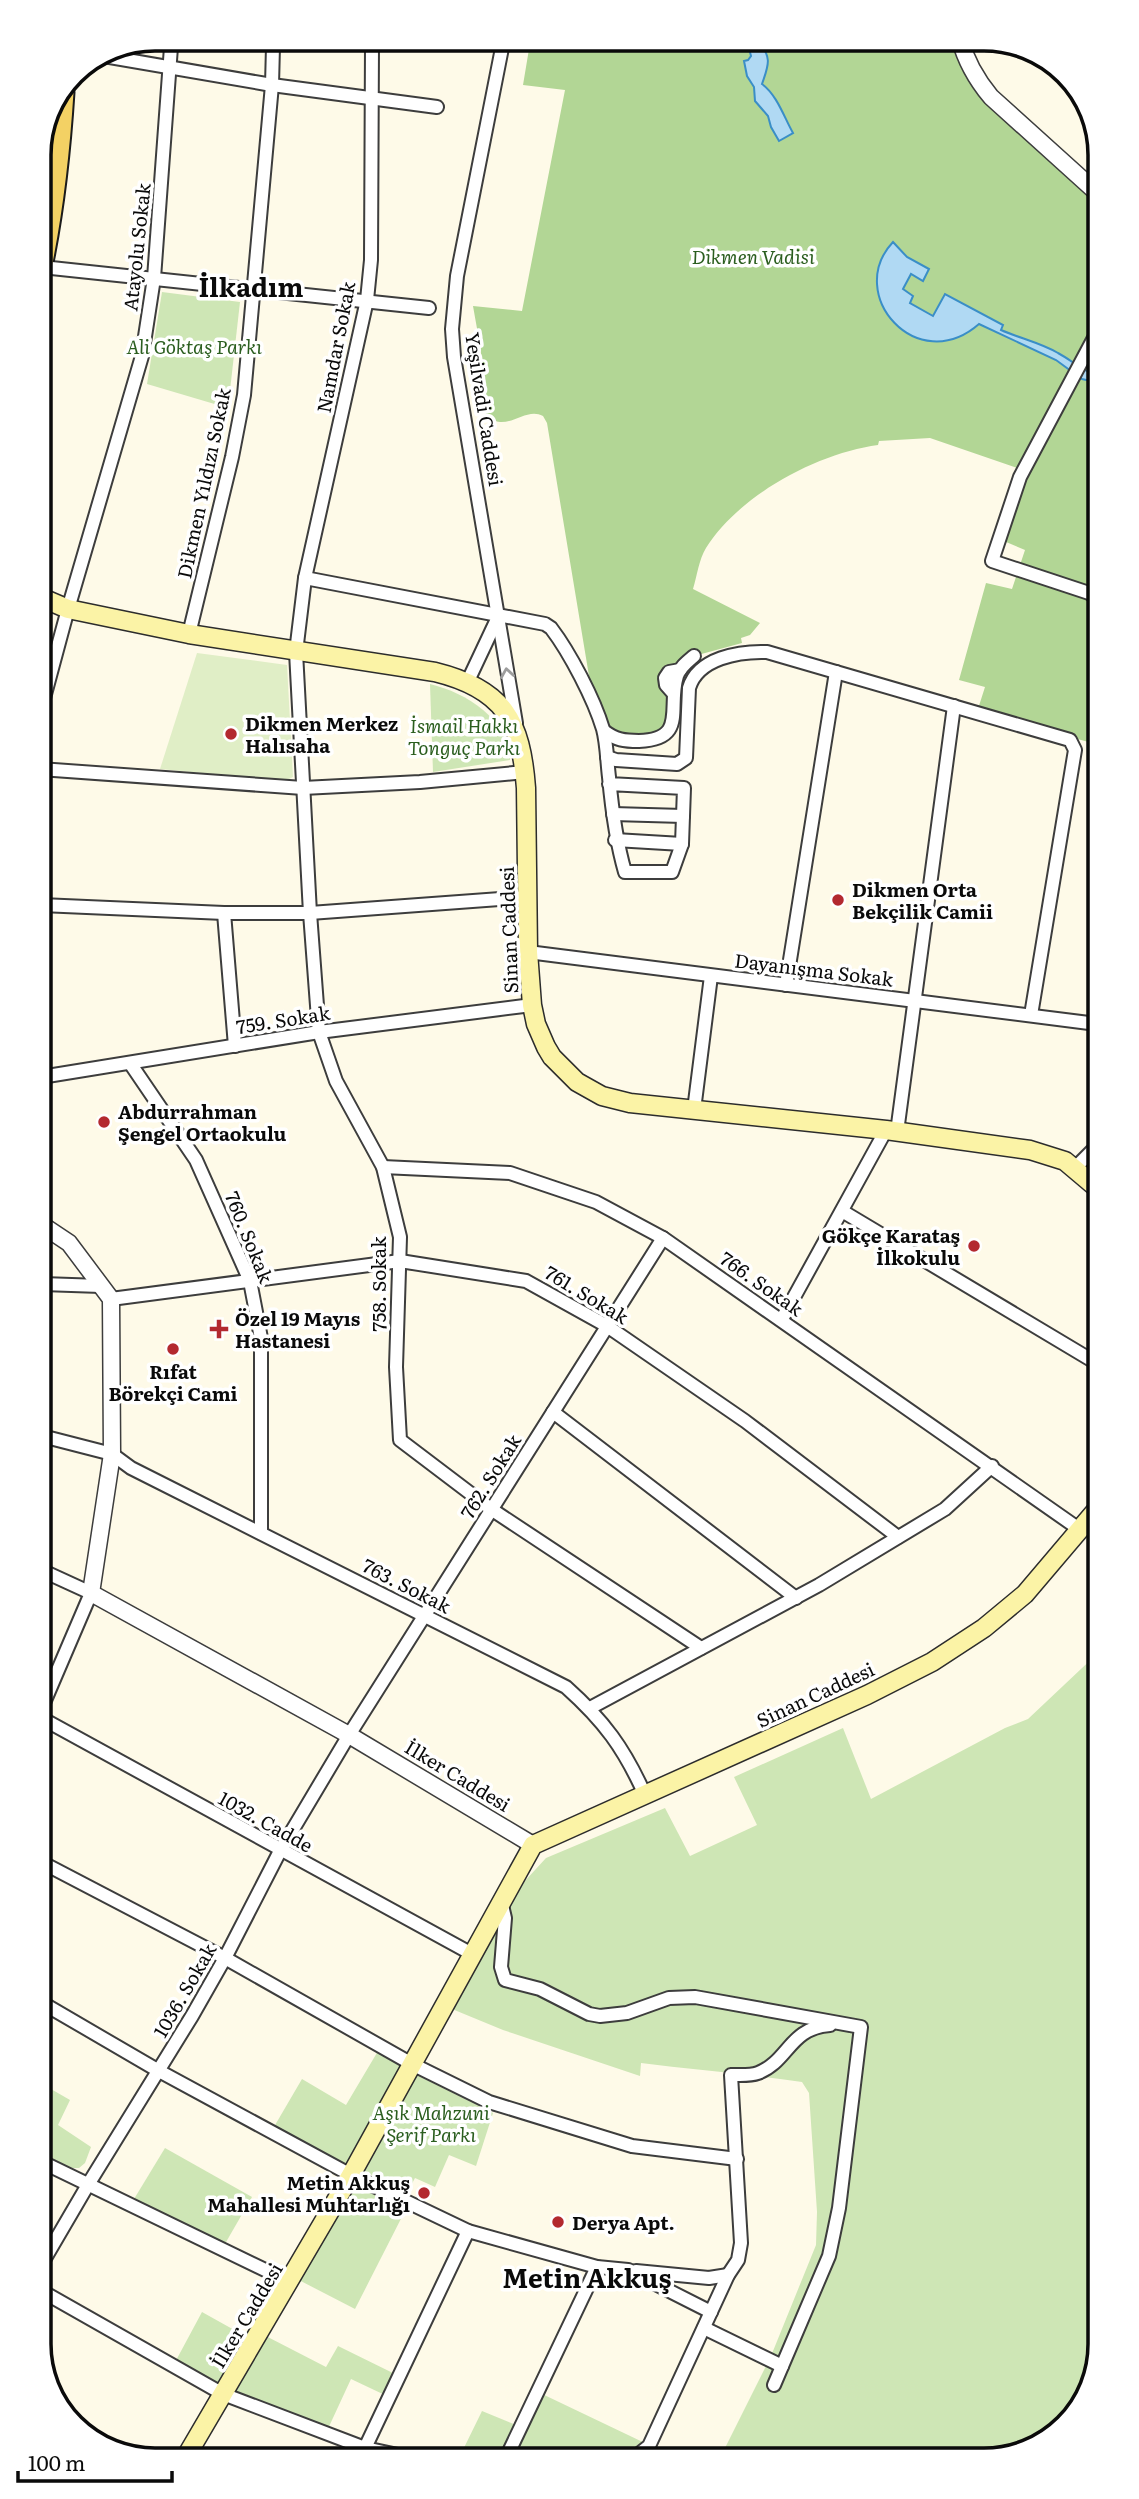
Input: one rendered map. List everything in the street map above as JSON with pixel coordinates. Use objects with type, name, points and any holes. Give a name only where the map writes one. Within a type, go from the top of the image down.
[{"type":"main road","points":[[51,221],[59,165],[63,107]]},
{"type":"main road","name":"Sinan Caddesi","points":[[51,601],[68,608],[189,634],[417,668],[453,676],[493,698],[517,731],[524,772],[528,952],[532,1005],[541,1037],[552,1057],[567,1074],[589,1090],[630,1103],[892,1131],[1030,1150],[1050,1155],[1075,1168],[1088,1180]]},
{"type":"main road","name":"Sinan Caddesi","points":[[1079,1529],[1088,1512]]},
{"type":"main road","name":"Sinan Caddesi","points":[[533,1844],[867,1695],[932,1662],[984,1628],[1025,1594],[1088,1519]]},
{"type":"main road","name":"İlker Caddesi","points":[[191,2448],[351,2175],[533,1844]]},
{"type":"street","name":"Atayolu Sokak","points":[[51,672],[142,356],[155,278],[172,51]]},
{"type":"street","name":"Dikmen Yıldızı Sokak","points":[[189,634],[244,395],[273,51]]},
{"type":"street","name":"Namdar Sokak","points":[[296,652],[305,578],[367,300],[371,260],[372,51]]},
{"type":"street","name":"Yeşilvadi Caddesi","points":[[501,51],[457,276],[452,329],[454,357],[517,731]]},
{"type":"street","points":[[964,51],[978,81],[991,97],[1088,185]]},
{"type":"street","points":[[117,58],[272,85],[437,107]]},
{"type":"street","points":[[51,272],[155,278],[429,308]]},
{"type":"street","points":[[1088,349],[1020,477],[992,561],[1088,593]]},
{"type":"street","points":[[305,578],[545,624],[551,628],[593,700],[604,731],[609,784],[613,814],[615,840],[625,872],[672,872],[682,844],[684,788],[609,784]]},
{"type":"street","points":[[467,683],[499,615]]},
{"type":"street","name":"758. Sokak","points":[[296,652],[319,1032],[336,1081],[383,1167],[400,1237],[396,1367],[400,1440],[491,1509],[701,1648]]},
{"type":"street","points":[[607,757],[677,764],[686,758],[689,688],[692,678],[704,665],[759,652],[1070,740],[1074,750],[1031,1015]]},
{"type":"street","points":[[604,731],[623,741],[660,738],[667,734],[673,724],[674,694],[666,685],[665,678],[669,672],[680,670],[694,656]]},
{"type":"street","points":[[786,985],[836,672]]},
{"type":"street","points":[[782,1320],[842,1211],[892,1131],[954,706]]},
{"type":"street","points":[[51,770],[303,788],[420,782],[524,772]]},
{"type":"street","points":[[613,814],[683,816]]},
{"type":"street","points":[[615,840],[682,844]]},
{"type":"street","points":[[51,905],[224,913],[310,913],[527,897]]},
{"type":"street","points":[[224,913],[235,1045]]},
{"type":"street","name":"Dayanışma Sokak","points":[[528,952],[1088,1023]]},
{"type":"street","points":[[694,1110],[710,976]]},
{"type":"street","name":"759. Sokak","points":[[51,1075],[319,1032],[532,1005]]},
{"type":"street","name":"760. Sokak","points":[[130,1063],[196,1160],[250,1281],[261,1338],[261,1533]]},
{"type":"street","points":[[1075,1168],[1088,1155]]},
{"type":"street","name":"766. Sokak","points":[[383,1167],[510,1173],[596,1202],[663,1238],[1079,1529]]},
{"type":"street","points":[[842,1211],[1088,1358]]},
{"type":"street","points":[[51,1231],[69,1243],[106,1292],[112,1454],[91,1593],[51,1686]]},
{"type":"street","name":"762. Sokak","points":[[349,1735],[663,1238]]},
{"type":"street","name":"761. Sokak","points":[[51,1285],[106,1292],[250,1281],[400,1261],[527,1281],[607,1326],[745,1421],[898,1537]]},
{"type":"street","points":[[553,1412],[796,1598]]},
{"type":"street","name":"763. Sokak","points":[[51,1438],[112,1454],[131,1468],[566,1687],[598,1716],[631,1763],[645,1795]]},
{"type":"street","points":[[590,1708],[796,1598],[945,1509],[992,1466]]},
{"type":"street","points":[[51,1575],[91,1593]]},
{"type":"street","name":"İlker Caddesi","points":[[91,1593],[349,1735],[533,1844]]},
{"type":"street","name":"1032. Cadde","points":[[51,1723],[472,1954]]},
{"type":"street","name":"1036. Sokak","points":[[51,2248],[225,1958],[280,1851],[349,1735]]},
{"type":"street","points":[[51,1867],[225,1958],[412,2064],[489,2102],[632,2146],[737,2159]]},
{"type":"street","points":[[501,1901],[505,1918],[501,1967],[505,1980],[540,1989],[589,2014],[611,2016],[627,2013],[669,1997],[695,1997],[861,2028],[839,2208],[829,2256],[774,2385]]},
{"type":"street","points":[[51,2008],[159,2071],[351,2175],[468,2231],[597,2267],[709,2278],[727,2275]]},
{"type":"street","points":[[646,2448],[727,2275],[738,2260],[741,2243],[731,2074],[755,2074],[768,2069],[803,2032],[824,2025],[844,2024]]},
{"type":"street","points":[[51,2166],[290,2282]]},
{"type":"street","points":[[367,2448],[468,2231]]},
{"type":"street","points":[[511,2448],[597,2267]]},
{"type":"street","points":[[628,2270],[711,2312]]},
{"type":"street","points":[[51,2296],[223,2394],[353,2448]]},
{"type":"street","points":[[704,2328],[782,2366]]},
{"type":"green space","name":"Dikmen Vadisi","points":[[529,51],[965,51],[978,81],[1088,184],[1088,742],[977,712],[985,687],[959,680],[986,583],[1012,589],[1025,550],[999,539],[1023,470],[930,438],[879,441],[878,445],[830,457],[782,480],[738,511],[706,548],[693,589],[760,623],[750,635],[741,638],[742,643],[694,656],[684,665],[667,734],[613,738],[593,700],[547,423],[543,416],[538,414],[506,422],[494,420],[482,407],[479,394],[482,361],[473,306],[522,311],[565,90],[523,85]]},
{"type":"green space","name":"Ali Göktaş Parkı","points":[[162,292],[240,302],[228,408],[147,384]]},
{"type":"green space","name":"Dikmen Merkez Halısaha","points":[[197,653],[287,665],[293,777],[285,781],[160,769]]},
{"type":"green space","name":"İsmail Hakkı Tonguç Parkı","points":[[430,684],[471,701],[494,720],[508,745],[510,760],[433,772]]},
{"type":"green space","points":[[1088,1662],[1088,2344],[1085,2371],[1078,2390],[1063,2413],[1048,2427],[1018,2443],[998,2447],[725,2448],[771,2356],[816,2245],[817,2212],[809,2093],[802,2082],[641,2063],[640,2076],[503,2030],[452,2009],[524,1882],[546,1858],[665,1808],[690,1856],[757,1825],[734,1777],[843,1728],[871,1799],[1005,1728],[1028,1719]]},
{"type":"green space","points":[[381,2046],[412,2064],[351,2175],[409,2203],[355,2309],[293,2277],[350,2175],[271,2132],[302,2079],[346,2105]]},
{"type":"green space","name":"Aşık Mahzuni Şerif Parkı","points":[[417,2075],[493,2113],[476,2166],[449,2155],[435,2187],[415,2178],[407,2193],[362,2170]]},
{"type":"green space","points":[[51,2089],[70,2100],[58,2125],[91,2147],[85,2163],[79,2168],[72,2168],[51,2158]]},
{"type":"green space","points":[[165,2148],[252,2197],[222,2249],[131,2204]]},
{"type":"green space","points":[[202,2312],[254,2341],[260,2333],[326,2367],[338,2346],[399,2376],[389,2397],[351,2379],[326,2433],[173,2366]]},
{"type":"green space","points":[[538,2392],[649,2445],[646,2448],[464,2448],[482,2411],[521,2427]]},
{"type":"water","points":[[750,51],[766,52],[767,67],[762,84],[776,100],[793,133],[779,141],[768,116],[755,101],[754,87],[747,76],[744,61],[751,56]]},
{"type":"water","points":[[893,242],[907,257],[929,269],[923,281],[911,274],[903,289],[913,296],[910,303],[933,316],[945,294],[1003,325],[1001,330],[1063,356],[1088,371],[1088,380],[1056,360],[979,324],[955,338],[933,341],[912,335],[894,323],[882,305],[877,284],[880,263]]},
{"type":"place","name":"Dikmen Merkez Halısaha","points":[[231,734]]},
{"type":"place","name":"Dikmen Orta Bekçilik Camii","points":[[838,900]]},
{"type":"place","name":"Abdurrahman Şengel Ortaokulu","points":[[104,1122]]},
{"type":"place","name":"Gökçe Karataş İlkokulu","points":[[974,1246]]},
{"type":"place","name":"Özel 19 Mayıs Hastanesi","points":[[219,1329]]},
{"type":"place","name":"Rıfat Börekçi Cami","points":[[173,1349]]},
{"type":"place","name":"Metin Akkuş Mahallesi Muhtarlığı","points":[[424,2193]]},
{"type":"place","name":"Derya Apt.","points":[[558,2222]]},
{"type":"district","name":"İlkadım","points":[[251,285]]},
{"type":"district","name":"Metin Akkuş","points":[[587,2276]]}]
